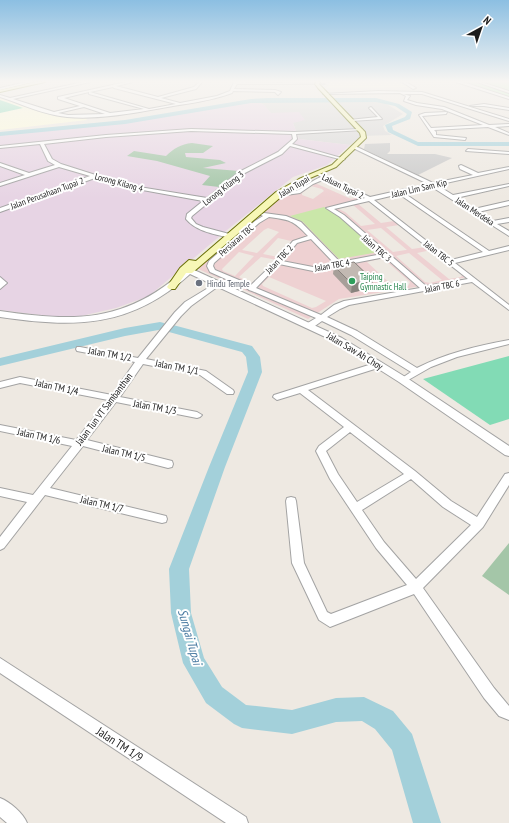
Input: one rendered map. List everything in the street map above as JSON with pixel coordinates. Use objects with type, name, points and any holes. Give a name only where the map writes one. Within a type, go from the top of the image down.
[{"type":"main road","points":[[350,120],[361,130]]},
{"type":"main road","name":"Jalan Tupai","points":[[190,271],[279,194],[292,189],[317,173],[334,166],[364,137],[361,130]]},
{"type":"main road","points":[[175,284],[183,270],[198,257],[210,248],[228,239]]},
{"type":"street","points":[[423,120],[434,132],[433,135],[436,137],[465,139]]},
{"type":"street","points":[[475,120],[509,134]]},
{"type":"street","points":[[430,129],[509,125]]},
{"type":"street","points":[[0,147],[42,144],[106,136],[191,130],[294,133],[361,130]]},
{"type":"street","points":[[294,133],[295,139],[290,145],[343,158]]},
{"type":"street","name":"Lorong Kilang 4","points":[[42,144],[50,160],[59,165],[126,186],[208,200]]},
{"type":"street","name":"Lorong Kilang 3","points":[[228,239],[201,228],[191,222],[189,215],[241,173],[275,156],[290,145]]},
{"type":"street","name":"Jalan Merdeka","points":[[352,149],[370,154],[433,185],[509,234]]},
{"type":"street","points":[[468,150],[509,153]]},
{"type":"street","points":[[0,164],[29,176]]},
{"type":"street","points":[[0,185],[59,165]]},
{"type":"street","points":[[461,166],[476,174]]},
{"type":"street","name":"Jalan Lim Sam Kip","points":[[329,208],[476,174],[509,168]]},
{"type":"street","name":"Laluan Tupai 2","points":[[317,173],[370,198]]},
{"type":"street","name":"Jalan Perusahaan Tupai 2","points":[[0,210],[95,176]]},
{"type":"street","points":[[292,189],[298,192],[311,183],[325,177]]},
{"type":"street","points":[[453,197],[509,185]]},
{"type":"street","points":[[400,192],[488,253]]},
{"type":"street","name":"Jalan TBC 5","points":[[370,198],[509,308]]},
{"type":"street","points":[[473,211],[509,203]]},
{"type":"street","points":[[263,208],[265,213],[269,215]]},
{"type":"street","name":"Jalan TBC 3","points":[[329,208],[342,216],[425,289]]},
{"type":"street","points":[[254,216],[269,215],[286,218],[299,223],[338,264]]},
{"type":"street","name":"Persiaran TBC","points":[[269,215],[257,222],[211,262],[210,266],[212,271],[354,333],[416,371]]},
{"type":"street","points":[[493,223],[509,220]]},
{"type":"street","name":"Jalan TBC 2","points":[[251,288],[278,262],[295,242],[312,237]]},
{"type":"street","points":[[450,262],[509,248]]},
{"type":"street","name":"Jalan TBC 4","points":[[278,262],[313,269],[386,255]]},
{"type":"street","name":"Jalan Saw Ah Choy","points":[[190,271],[339,340],[403,380],[509,452]]},
{"type":"street","name":"Jalan Tupai","points":[[0,314],[65,322],[119,313],[139,306],[175,284],[190,271]]},
{"type":"street","points":[[0,279],[4,283],[0,287]]},
{"type":"street","points":[[175,284],[192,280],[216,284]]},
{"type":"street","name":"Jalan TBC 6","points":[[309,326],[337,307],[347,303],[473,280]]},
{"type":"street","name":"Jalan Tun VT Sambanthan","points":[[0,545],[114,399],[141,360],[178,314],[188,304],[216,284]]},
{"type":"street","points":[[403,380],[416,371],[446,357],[509,342]]},
{"type":"street","name":"Jalan TM 1/2","points":[[80,349],[141,360]]},
{"type":"street","name":"Jalan TM 1/1","points":[[141,360],[204,373],[230,392]]},
{"type":"street","points":[[277,396],[302,390],[378,365]]},
{"type":"street","name":"Jalan TM 1/4","points":[[0,385],[20,380],[114,399]]},
{"type":"street","points":[[302,390],[411,474],[447,504],[479,524]]},
{"type":"street","name":"Jalan TM 1/3","points":[[114,399],[197,415]]},
{"type":"street","points":[[350,427],[322,448],[321,451],[334,476],[380,544],[416,587],[489,693],[504,711],[509,713]]},
{"type":"street","name":"Jalan TM 1/6","points":[[0,428],[79,444]]},
{"type":"street","name":"Jalan TM 1/5","points":[[79,444],[168,464]]},
{"type":"street","points":[[357,508],[411,474]]},
{"type":"street","points":[[291,501],[298,563],[322,616],[330,621],[416,587],[479,524],[509,478]]},
{"type":"street","name":"Jalan TM 1/7","points":[[42,490],[162,519]]},
{"type":"street","points":[[0,492],[35,500]]},
{"type":"street","name":"Jalan TM 1/9","points":[[0,664],[240,823]]},
{"type":"street","points":[[0,806],[19,823]]},
{"type":"shaded area","points":[[0,120],[83,120],[0,130]]},
{"type":"shaded area","points":[[135,120],[303,120],[293,123],[299,139],[350,145],[327,165],[293,177],[149,296],[116,308],[77,317],[48,316],[0,310],[0,134]]},
{"type":"shaded area","points":[[287,120],[392,120],[383,126],[385,131],[392,135],[361,136],[350,145],[299,139],[293,123]]},
{"type":"shaded area","points":[[390,143],[390,151],[387,154],[435,154],[452,158],[418,175],[364,149],[365,144]]},
{"type":"shaded area","points":[[324,178],[364,196],[468,277],[339,299],[308,319],[196,268],[280,197],[289,192],[298,193],[310,184]],"holes":[[[325,180],[361,196],[351,199],[315,183]],[[311,186],[324,191],[313,199],[302,195],[302,193]],[[366,201],[370,202],[394,221],[381,223],[357,203]],[[352,204],[375,224],[361,226],[345,212],[337,208]],[[399,225],[426,247],[412,249],[386,227]],[[268,228],[279,232],[257,253],[242,250]],[[381,228],[407,250],[393,252],[367,230]],[[278,238],[291,241],[292,243],[278,257],[263,254]],[[431,250],[462,275],[461,277],[449,279],[417,253]],[[239,252],[254,256],[235,276],[223,271],[222,269]],[[409,253],[442,280],[430,283],[425,282],[396,256]],[[261,257],[277,260],[257,281],[251,283],[239,277]],[[379,259],[385,260],[410,282],[408,286],[395,288],[367,262]],[[269,277],[326,301],[312,308],[263,286],[262,284]]]},
{"type":"green space","points":[[192,143],[213,146],[203,153],[185,153],[186,157],[220,160],[226,163],[203,168],[239,171],[219,187],[202,185],[210,176],[157,161],[127,156],[134,151],[166,156],[171,151],[184,144]]},
{"type":"green space","points":[[324,207],[340,216],[379,252],[339,259],[303,222],[290,216]]},
{"type":"green space","points":[[509,356],[509,419],[490,425],[423,379]]},
{"type":"green space","points":[[509,543],[509,595],[482,576]]},
{"type":"building","points":[[354,262],[373,280],[352,284],[334,266]]},
{"type":"waterway","points":[[0,134],[135,120]]},
{"type":"waterway","points":[[401,120],[388,125],[390,131],[418,144],[509,144]]},
{"type":"waterway","name":"Sungai Tupai","points":[[0,362],[125,332],[160,326]]},
{"type":"waterway","name":"Sungai Tupai","points":[[173,329],[247,349],[253,357],[255,372],[217,467],[179,569],[181,613],[194,663],[214,695],[242,716],[292,722],[336,710],[364,709],[384,720],[403,743],[427,823]]},
{"type":"place","name":"Taiping Gymnastic Hall","points":[[352,281]]},
{"type":"place","name":"Hindu Temple","points":[[199,283]]}]
